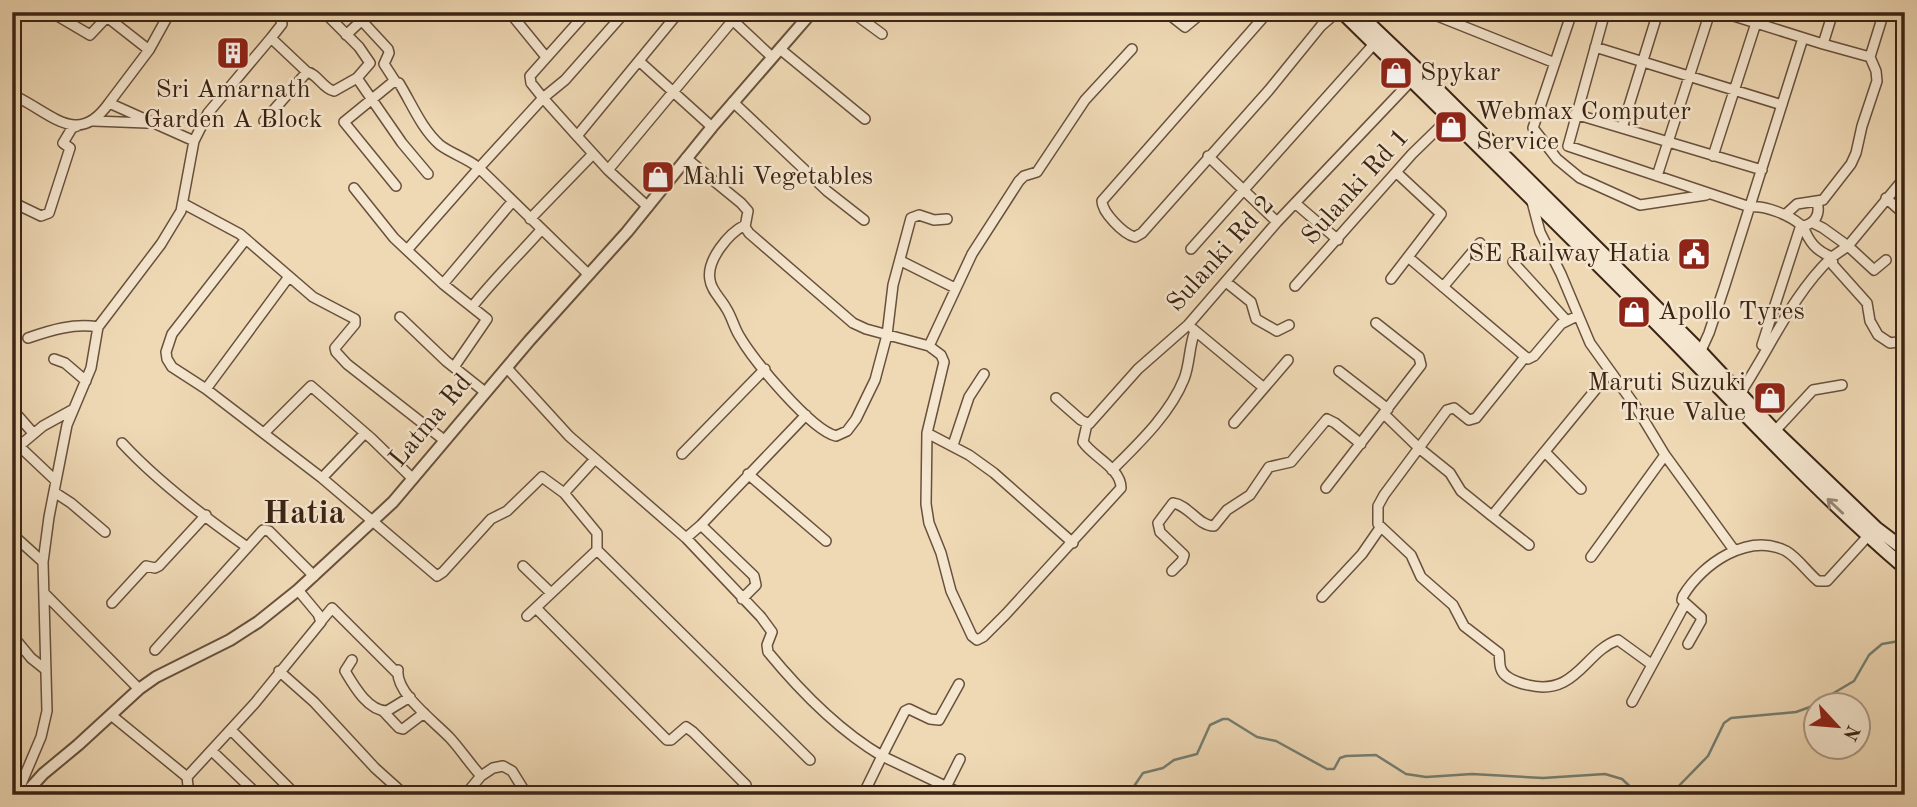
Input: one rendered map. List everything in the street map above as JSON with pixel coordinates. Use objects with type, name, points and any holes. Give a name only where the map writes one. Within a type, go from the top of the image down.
[{"type":"main road","points":[[1339,12],[1876,528],[1905,550]]},
{"type":"main road","points":[[1357,12],[1449,100],[1697,356],[1786,458],[1905,568]]},
{"type":"street","points":[[51,12],[90,35],[109,14],[149,50]]},
{"type":"street","points":[[94,121],[149,50],[170,12]]},
{"type":"street","points":[[20,791],[45,725],[43,562],[54,492],[65,433],[72,410],[86,382],[98,327],[161,244],[184,204],[194,141],[208,113],[282,24],[278,12]]},
{"type":"street","points":[[271,38],[332,91],[357,78],[369,65],[369,60],[324,12]]},
{"type":"street","points":[[587,12],[530,79],[543,99],[593,154],[648,207]]},
{"type":"street","points":[[407,250],[478,168],[543,99],[565,80],[625,12]]},
{"type":"street","points":[[577,136],[679,12]]},
{"type":"street","points":[[724,12],[865,119]]},
{"type":"street","points":[[852,12],[882,34]]},
{"type":"street","points":[[1167,12],[1185,27],[1203,12]]},
{"type":"street","points":[[1268,12],[1100,204],[1131,237],[1142,233],[1269,90],[1321,26],[1339,12]]},
{"type":"street","points":[[1572,12],[1533,128],[1568,169],[1580,178],[1640,205],[1710,194]]},
{"type":"street","points":[[1605,12],[1568,146],[1750,207],[1756,206],[1786,214],[1802,225],[1819,252],[1832,257]]},
{"type":"street","points":[[1622,128],[1658,12]]},
{"type":"street","points":[[1657,176],[1710,12]]},
{"type":"street","points":[[1721,12],[1870,57]]},
{"type":"street","points":[[1823,44],[1833,12]]},
{"type":"street","points":[[1786,214],[1797,204],[1823,200],[1851,164],[1877,81],[1870,57],[1884,12]]},
{"type":"street","points":[[1430,13],[1555,63]]},
{"type":"street","points":[[511,14],[546,57]]},
{"type":"street","name":"Latma Rd","points":[[20,791],[139,690],[165,672],[245,631],[298,590],[393,502],[485,392],[648,207],[806,15]]},
{"type":"street","points":[[608,170],[733,20]]},
{"type":"street","points":[[346,35],[363,22],[388,49],[384,64],[395,82],[399,83],[414,112],[439,144],[478,168],[588,274]]},
{"type":"street","points":[[1713,156],[1756,23]]},
{"type":"street","points":[[1697,356],[1750,207],[1803,38]]},
{"type":"street","points":[[1191,249],[1374,44]]},
{"type":"street","points":[[1595,47],[1782,105]]},
{"type":"street","points":[[929,346],[982,237],[1019,181],[1037,172],[1085,100],[1132,49]]},
{"type":"street","points":[[639,61],[712,127]]},
{"type":"street","points":[[264,121],[307,72]]},
{"type":"street","points":[[357,78],[402,143],[428,174]]},
{"type":"street","name":"Sulanki Rd 2","points":[[1087,424],[1138,369],[1191,328],[1277,222],[1412,80]]},
{"type":"street","points":[[395,82],[348,117],[345,124],[396,186]]},
{"type":"street","points":[[12,112],[16,97],[57,120],[76,126]]},
{"type":"street","points":[[733,102],[827,191],[864,220]]},
{"type":"street","points":[[12,202],[41,216],[49,213],[71,148],[63,143],[72,128],[94,121],[149,122],[109,103]]},
{"type":"street","points":[[1576,114],[1762,170]]},
{"type":"street","name":"Sulanki Rd 1","points":[[1295,286],[1450,117]]},
{"type":"street","points":[[143,119],[194,141]]},
{"type":"street","points":[[530,219],[593,154]]},
{"type":"street","points":[[1208,156],[1277,222]]},
{"type":"street","points":[[686,158],[741,203],[748,214],[745,225],[749,233],[853,323],[929,346],[941,355],[944,362],[927,433],[926,504],[929,523],[941,553],[951,591],[974,638],[978,640],[1073,543],[1121,488],[1121,482],[1112,470],[1083,442],[1087,424],[1056,398]]},
{"type":"street","points":[[1391,279],[1441,214],[1397,173]]},
{"type":"street","points":[[1739,395],[1796,299],[1815,273],[1848,246],[1905,177]]},
{"type":"street","points":[[354,188],[394,238],[487,321],[454,368]]},
{"type":"street","points":[[1530,196],[1540,232],[1590,343],[1636,407],[1665,455],[1734,550]]},
{"type":"street","points":[[1886,198],[1905,215]]},
{"type":"street","points":[[443,284],[512,202]]},
{"type":"street","points":[[1802,225],[1811,225],[1815,220],[1819,207],[1817,202]]},
{"type":"street","points":[[1295,203],[1338,240]]},
{"type":"street","points":[[184,204],[246,239],[313,297],[355,319],[355,324],[335,348],[336,352],[347,364],[444,440]]},
{"type":"street","points":[[745,225],[733,232],[720,249],[709,278],[741,339],[765,369],[806,415],[831,435],[840,435],[847,431],[861,411],[875,380],[887,335],[893,285],[910,222],[914,216],[947,219]]},
{"type":"street","points":[[1815,220],[1815,225],[1848,246],[1874,270],[1886,260]]},
{"type":"street","points":[[1762,345],[1802,225]]},
{"type":"street","points":[[472,307],[541,230]]},
{"type":"street","points":[[246,239],[187,312],[167,346],[167,359],[172,366],[322,478],[439,576],[491,519],[507,511],[542,477],[564,493],[597,533],[597,551],[810,760]]},
{"type":"street","points":[[1443,288],[1480,243]]},
{"type":"street","points":[[1408,257],[1525,358],[1532,358],[1566,320],[1577,316]]},
{"type":"street","points":[[1832,257],[1836,270],[1867,303],[1870,321],[1878,335],[1891,343],[1904,341]]},
{"type":"street","points":[[901,261],[955,289]]},
{"type":"street","points":[[1513,262],[1566,320]]},
{"type":"street","points":[[206,389],[288,278]]},
{"type":"street","points":[[1226,282],[1251,302],[1256,319],[1277,331],[1289,326]]},
{"type":"street","points":[[400,317],[454,368],[485,392]]},
{"type":"street","points":[[1326,488],[1419,370],[1422,361],[1376,323]]},
{"type":"street","points":[[29,338],[59,328],[87,325],[98,327]]},
{"type":"street","points":[[1191,328],[1264,388]]},
{"type":"street","points":[[1112,470],[1149,431],[1179,388],[1185,373],[1191,328]]},
{"type":"street","points":[[1525,358],[1476,418],[1469,420],[1451,407],[1378,506],[1376,518],[1380,528],[1411,555],[1421,578],[1453,605],[1464,626],[1499,653],[1500,667],[1505,676],[1541,687],[1565,681],[1577,674],[1607,645],[1618,640],[1651,664]]},
{"type":"street","points":[[54,359],[65,363],[86,382]]},
{"type":"street","points":[[1234,423],[1288,360]]},
{"type":"street","points":[[507,368],[545,412],[686,538],[743,599],[771,630],[768,652],[801,690],[882,756],[944,790],[964,795]]},
{"type":"street","points":[[682,454],[765,369]]},
{"type":"street","points":[[1339,371],[1386,412],[1419,448],[1450,473],[1461,491],[1529,545]]},
{"type":"street","points":[[1492,516],[1610,372]]},
{"type":"street","points":[[953,445],[969,397],[985,374]]},
{"type":"street","points":[[1775,431],[1813,390],[1842,385]]},
{"type":"street","points":[[264,433],[309,386],[365,433],[412,478]]},
{"type":"street","points":[[12,409],[33,433]]},
{"type":"street","points":[[56,481],[16,449],[33,433],[72,410]]},
{"type":"street","points":[[686,538],[806,415]]},
{"type":"street","points":[[1172,571],[1184,555],[1160,533],[1158,523],[1173,503],[1182,505],[1211,527],[1227,510],[1250,495],[1269,467],[1291,462],[1327,419],[1361,444]]},
{"type":"street","points":[[322,478],[365,433]]},
{"type":"street","points":[[927,433],[953,445],[994,473],[1073,543]]},
{"type":"street","points":[[122,443],[158,477],[247,547]]},
{"type":"street","points":[[1545,452],[1581,489]]},
{"type":"street","points":[[1591,557],[1665,455]]},
{"type":"street","points":[[564,493],[595,459]]},
{"type":"street","points":[[748,474],[826,541]]},
{"type":"street","points":[[54,492],[105,532]]},
{"type":"street","points":[[112,603],[146,566],[159,566],[206,515]]},
{"type":"street","points":[[701,525],[754,576],[756,585],[743,599]]},
{"type":"street","points":[[1322,597],[1362,554],[1380,528]]},
{"type":"street","points":[[155,650],[260,532],[269,531],[314,576]]},
{"type":"street","points":[[12,534],[43,562]]},
{"type":"street","points":[[1688,644],[1702,621],[1682,600],[1685,591],[1711,566],[1734,550],[1744,546],[1781,549],[1793,556],[1818,581],[1824,582],[1868,536]]},
{"type":"street","points":[[527,616],[597,551]]},
{"type":"street","points":[[523,566],[551,593]]},
{"type":"street","points":[[298,590],[322,620]]},
{"type":"street","points":[[45,594],[139,690]]},
{"type":"street","points":[[1632,702],[1685,604]]},
{"type":"street","points":[[187,777],[332,608],[397,671],[400,683],[410,697],[450,737],[481,776]]},
{"type":"street","points":[[536,608],[667,740],[671,740],[686,727],[746,785],[747,795]]},
{"type":"street","points":[[12,635],[31,658],[46,670]]},
{"type":"street","points":[[352,660],[345,671],[352,684],[371,704],[403,729],[424,713]]},
{"type":"street","points":[[279,671],[314,702],[375,768],[405,795]]},
{"type":"street","points":[[863,795],[905,710],[939,720],[959,684]]},
{"type":"street","points":[[383,711],[410,697]]},
{"type":"street","points":[[111,715],[187,777],[189,795]]},
{"type":"street","points":[[230,730],[296,795]]},
{"type":"street","points":[[212,751],[258,795]]},
{"type":"street","points":[[944,790],[960,759]]},
{"type":"street","points":[[465,795],[481,776],[493,768],[503,766],[512,771],[527,795]]},
{"type":"street","points":[[473,785],[481,795]]},
{"type":"waterway","points":[[1670,795],[1708,756],[1724,723],[1731,718],[1796,712],[1810,707],[1854,681],[1869,655],[1882,644],[1905,640]]},
{"type":"waterway","points":[[1128,795],[1143,773],[1197,754],[1210,725],[1223,719],[1228,719],[1257,737],[1276,741],[1327,769],[1334,769],[1340,758],[1346,756],[1376,755],[1406,774],[1426,777],[1472,774],[1543,778],[1605,774],[1622,779],[1639,795]]},
{"type":"place","name":"Sri Amarnath Garden A Block","points":[[233,53]]},
{"type":"place","name":"Spykar","points":[[1396,73]]},
{"type":"place","name":"Webmax Computer Service","points":[[1451,127]]},
{"type":"place","name":"Mahli Vegetables","points":[[658,177]]},
{"type":"place","name":"SE Railway Hatia","points":[[1694,254]]},
{"type":"place","name":"Apollo Tyres","points":[[1634,312]]},
{"type":"place","name":"Maruti Suzuki True Value","points":[[1770,398]]},
{"type":"district","name":"Hatia","points":[[304,514]]}]
